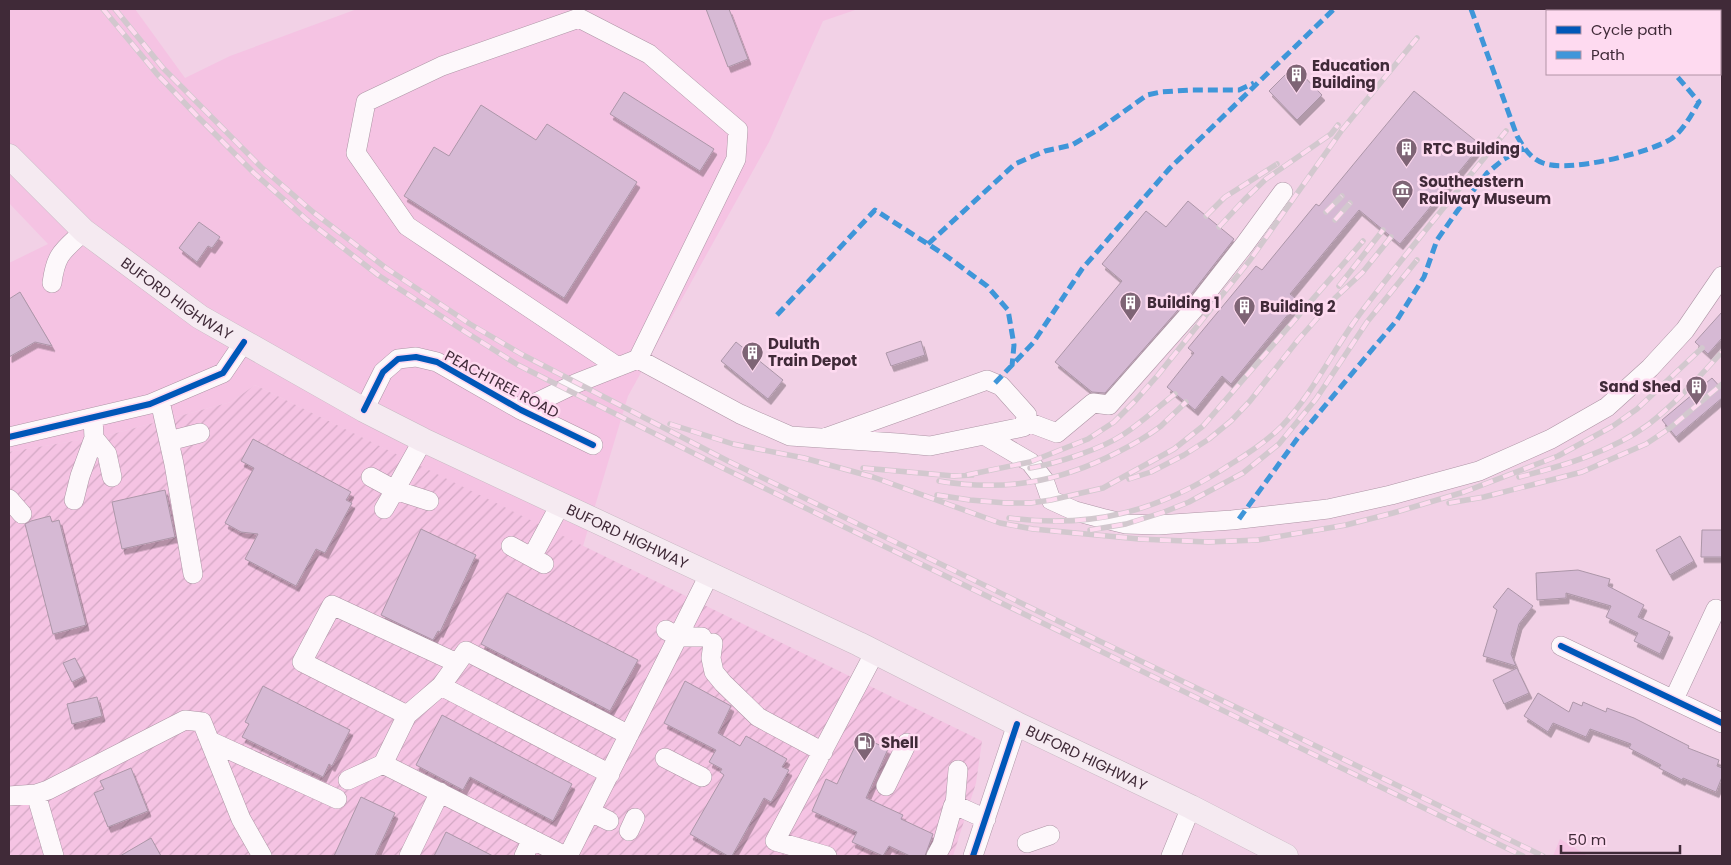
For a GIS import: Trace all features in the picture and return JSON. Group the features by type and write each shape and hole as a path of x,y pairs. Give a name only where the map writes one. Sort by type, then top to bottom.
{"main road":[{"name":"BUFORD HIGHWAY","path":"9,156 84,231 200,317 364,410 560,505 710,573 875,652 1017,724 1191,807 1286,856"}],"street":[{"path":"521,410 577,383 618,367 638,359 736,160 738,130 649,54 579,18 442,66 366,102 356,152 407,226 618,367"},
{"path":"1025,421 1057,433 1093,404 1108,406 1194,309 1283,192"},
{"path":"52,283 54,265 59,255 84,231"},
{"path":"984,435 1030,462 1044,480 1051,500 1076,511 1126,524 1158,525 1232,520 1337,507 1391,495 1479,471 1551,439 1607,407 1650,368 1685,330 1722,276"},
{"path":"9,437 160,401 223,373 244,342"},
{"name":"PEACHTREE ROAD","path":"364,410 384,372 398,359 416,357 437,362 521,410 593,445"},
{"path":"638,359 740,414 790,436 930,446 1023,428 1027,415 1001,386 987,380 824,438"},
{"path":"160,401 193,574"},
{"path":"74,500 80,476 94,438 92,418"},
{"path":"169,441 200,433"},
{"path":"94,438 107,454 112,477"},
{"path":"384,509 423,440"},
{"path":"371,476 395,490 429,501"},
{"path":"9,499 22,514"},
{"path":"511,546 538,561 560,505"},
{"path":"383,764 440,792 528,848 567,856 629,735 672,633 710,573"},
{"path":"407,715 302,662 332,605 457,664"},
{"path":"1674,699 1716,609"},
{"path":"672,633 708,640 714,672 758,717 823,752"},
{"path":"1561,646 1722,723"},
{"path":"348,780 383,764 407,715 441,686 466,651 629,735"},
{"path":"828,856 776,841 875,652"},
{"path":"441,686 610,774"},
{"path":"9,796 36,794 48,790 185,720 202,722 241,819 262,856"},
{"path":"973,856 1017,724"},
{"path":"210,741 337,799"},
{"path":"886,786 907,743"},
{"path":"665,758 702,777"},
{"path":"936,856 942,845 958,770"},
{"path":"409,856 440,792"},
{"path":"36,794 54,856"},
{"path":"1171,856 1191,807"},
{"path":"949,808 986,819"},
{"path":"591,812 609,821"},
{"path":"1028,844 1050,835"}],"shaded area":[{"path":"9,9 135,9 185,78 230,56 357,9 858,9 823,21 769,142 628,396 583,546 255,385 231,402 109,435 9,452 9,263 48,244 9,203"},
{"path":"255,385 982,741 976,783 953,856 9,856 9,452 109,435 231,402"},
{"path":"1560,839 1588,856 1553,856"}],"building":[{"path":"706,9 729,9 748,59 728,67"},
{"name":"Education Building","path":"1294,66 1322,95 1297,120 1269,91"},
{"path":"1414,91 1481,145 1400,244 1359,210 1290,294 1299,301 1231,384 1222,376 1195,410 1167,387 1194,353 1188,348 1256,266 1262,270 1316,204 1319,206"},
{"path":"624,92 714,149 700,171 610,114"},
{"path":"481,105 536,140 547,124 637,182 564,298 404,196 434,147 449,156"},
{"name":"Building 1","path":"1188,201 1234,239 1185,302 1105,393 1092,392 1055,362 1122,281 1102,264 1146,211 1166,227"},
{"path":"199,222 220,237 212,248 208,246 197,262 179,248"},
{"path":"20,292 52,346 35,342 9,357 9,299"},
{"path":"1722,312 1722,338 1708,354 1695,342"},
{"path":"921,341 925,355 891,366 886,353"},
{"name":"Duluth Train Depot","path":"736,342 783,380 768,399 721,361"},
{"name":"Sand Shed","path":"1712,378 1722,389 1722,398 1676,437 1662,420"},
{"path":"253,439 351,492 346,500 352,503 325,553 316,549 296,586 245,559 258,534 241,532 225,523 254,468 241,461"},
{"path":"165,490 175,537 122,549 112,502"},
{"path":"50,516 52,522 59,520 86,625 53,634 25,524"},
{"path":"421,529 476,555 440,632 438,631 433,640 381,615"},
{"path":"1702,530 1722,530 1722,557 1701,557"},
{"path":"1680,536 1694,561 1670,575 1656,550"},
{"path":"1578,570 1610,579 1608,586 1644,605 1638,617 1670,632 1660,654 1634,641 1638,633 1606,617 1611,606 1566,593 1566,598 1537,600 1536,573"},
{"path":"1508,588 1533,606 1519,624 1511,654 1516,666 1483,656 1497,610 1493,607"},
{"path":"507,593 638,660 610,711 481,644"},
{"path":"75,658 84,676 72,682 63,663"},
{"path":"1517,668 1529,693 1504,704 1493,680"},
{"path":"685,681 731,706 718,733 740,746 746,736 787,759 782,767 789,770 771,802 764,798 732,856 728,856 690,834 724,775 720,772 722,769 709,762 716,750 664,723"},
{"path":"263,686 350,730 332,766 329,764 323,777 242,737 249,724 245,722"},
{"path":"1538,693 1569,712 1573,702 1582,706 1583,702 1606,712 1607,708 1634,718 1689,746 1688,748 1719,760 1717,766 1722,768 1722,777 1716,792 1683,778 1682,780 1659,768 1661,765 1629,748 1631,744 1590,729 1586,737 1553,723 1548,732 1524,716"},
{"path":"97,697 102,716 72,724 67,704"},
{"path":"442,715 572,784 553,821 470,777 463,790 416,765"},
{"path":"860,736 888,749 866,798 903,815 901,819 933,834 925,856 910,856 889,846 883,856 852,842 857,832 812,811 826,779 837,784"},
{"path":"131,768 148,811 108,827 94,793 104,789 100,781"},
{"path":"361,797 395,813 375,856 334,856"},
{"path":"446,832 493,856 434,856"},
{"path":"151,838 161,856 120,856"}],"railway":[{"path":"103,9 157,74 198,117 254,173 307,220 378,275 518,365 725,469 1523,856"},
{"path":"115,9 163,68 261,167 313,212 386,268 470,324 523,355 728,461 1543,856"},
{"path":"967,475 1030,462 1088,439 1114,422 1158,375 1250,260 1342,130 1417,38"},
{"path":"1219,227 1266,179 1331,134 1338,125"},
{"path":"1009,518 1069,521 1125,513 1152,505 1205,480 1264,442 1282,426 1304,399 1362,311 1506,131"},
{"path":"1206,216 1225,197 1277,164"},
{"path":"1326,212 1342,196"},
{"path":"1335,220 1350,203"},
{"path":"1339,286 1383,230"},
{"path":"1129,479 1151,472 1184,455 1209,439 1231,421 1250,401 1298,340 1335,298 1362,273 1391,237"},
{"path":"937,495 1006,503 1031,503 1051,500 1103,488 1174,449 1203,426 1363,241"},
{"path":"1090,530 1126,524 1189,502 1243,473 1279,444 1316,399 1367,322 1417,260"},
{"path":"670,424 733,444 804,458 873,477 1000,523 1033,529 1139,539 1208,542 1258,540 1346,525 1393,513 1464,492 1558,456 1613,426 1637,409 1702,348"},
{"path":"1519,477 1586,457 1619,443 1634,434 1669,407 1722,352"},
{"path":"1449,503 1484,497 1582,472 1646,444 1670,428 1722,384"},
{"path":"1030,468 1078,455 1115,440 1175,394"},
{"path":"939,481 963,484 1009,485 1031,482 1075,471 1118,452 1145,437 1161,426 1186,402"},
{"path":"863,468 954,476 972,475"}],"marked path":[{"path":"995,383 1033,343 1082,269 1170,168 1334,9"},
{"path":"1471,9 1517,136 1531,155 1543,163 1570,165 1608,160 1645,150 1671,139 1683,127 1699,102 1676,75"},
{"path":"928,244 1015,164 1045,151 1072,145 1101,128 1147,95 1190,90 1239,90 1254,83"},
{"path":"1239,519 1297,439 1397,320 1424,277 1437,240 1458,210 1487,173 1504,159 1524,148"},
{"path":"777,315 875,210 945,255 987,286 1008,310 1014,345 1012,366"}],"cycle path":[{"path":"9,437 150,404 223,373 244,342"},
{"path":"364,410 383,372 398,359 416,357 437,362 521,410 593,445"},
{"path":"1561,646 1722,723"},
{"path":"973,856 1017,724"}],"place":[{"name":"Education Building","path":"1296,93"},
{"name":"RTC Building","path":"1407,167"},
{"name":"Southeastern Railway Museum","path":"1403,209"},
{"name":"Building 1","path":"1131,321"},
{"name":"Building 2","path":"1244,325"},
{"name":"Duluth Train Depot","path":"752,371"},
{"name":"Sand Shed","path":"1697,405"},
{"name":"Shell","path":"865,761"}]}
